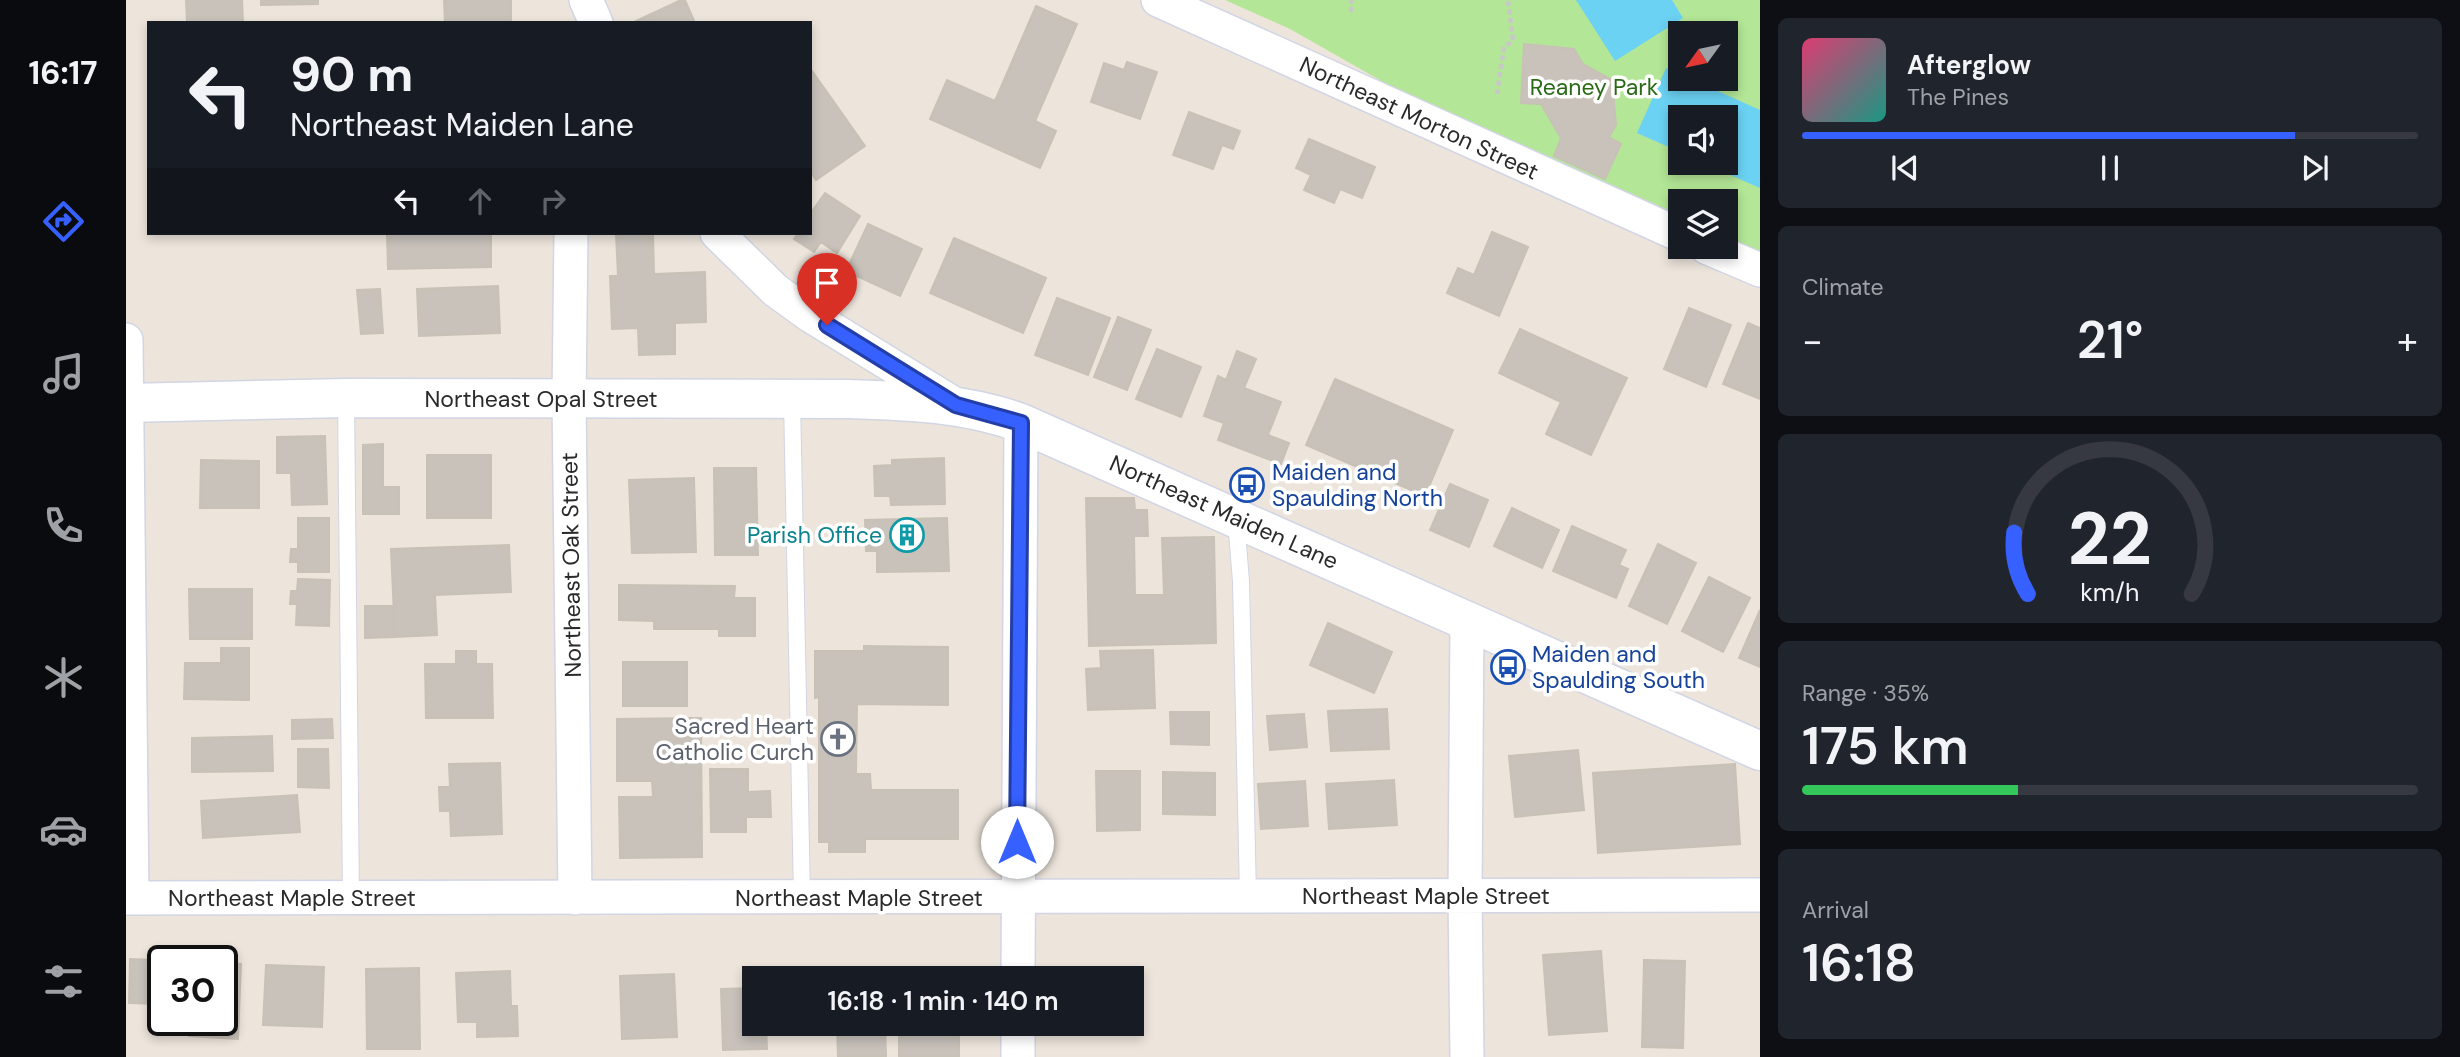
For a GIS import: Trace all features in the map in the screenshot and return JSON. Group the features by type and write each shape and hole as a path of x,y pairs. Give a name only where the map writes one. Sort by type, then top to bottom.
{"street":[{"path":"572,0 572,21"},
{"path":"586,0 595,21"},
{"name":"Northeast Morton Street","path":"1158,0 1668,230"},
{"name":"Northeast Oak Street","path":"571,235 569,399 575,898"},
{"name":"Northeast Maiden Lane","path":"719,235 775,290 811,316 956,405 1021,423 1760,751"},
{"path":"1733,259 1760,271"},
{"path":"126,340 129,898"},
{"name":"Northeast Opal Street","path":"127,403 346,398 904,400 956,405"},
{"path":"1018,966 1021,423"},
{"path":"1467,621 1467,1057"},
{"name":"Northeast Maple Street","path":"129,898 1760,895"},
{"path":"1018,1036 1018,1057"}],"lane":[{"path":"346,398 351,899"},
{"path":"792,400 802,897"},
{"path":"1236,517 1241,581 1248,896"}],"path":[{"path":"1351,0 1351,12"},
{"path":"1497,93 1504,47 1513,41 1506,1"}],"green space":[{"name":"Reaney Park","path":"1225,0 1760,0 1760,255 1738,245 1738,189 1668,189 1668,214 1415,100 1290,29"}],"water":[{"path":"1576,0 1672,0 1683,18 1668,21 1668,27 1615,61"},
{"path":"1666,68 1668,91 1718,91 1760,110 1760,188 1730,175 1738,175 1738,105 1668,105 1668,147 1637,133"}],"building":[{"path":"186,0 242,0 243,21 187,21"},
{"path":"261,0 318,0 318,4 261,5"},
{"path":"444,0 511,0 511,21 445,21"},
{"path":"685,0 694,21 636,21"},
{"path":"1036,6 1077,24 1035,121 1056,131 1040,168 930,119 947,80 995,101"},
{"path":"1524,44 1574,49 1583,64 1612,80 1616,125 1609,137 1621,144 1605,179 1554,156 1561,138 1541,104 1521,103"},
{"path":"1127,62 1157,72 1140,119 1091,102 1104,63 1124,70"},
{"path":"812,71 865,146 816,180 812,174"},
{"path":"1189,112 1240,131 1233,149 1222,145 1213,169 1173,155"},
{"path":"1309,139 1375,167 1362,198 1340,189 1334,203 1304,190 1311,175 1296,168"},
{"path":"825,193 860,216 837,253 821,242 814,252 794,239 797,235 812,235 812,211"},
{"path":"868,224 922,249 900,296 846,271"},
{"path":"1492,232 1528,247 1499,316 1447,293 1458,268 1474,275"},
{"path":"387,235 491,235 491,267 388,269"},
{"path":"616,235 653,235 654,274 705,272 706,322 675,323 675,354 639,355 638,328 612,329 610,276 618,276"},
{"path":"954,238 1046,278 1023,333 930,293"},
{"path":"498,286 500,333 419,336 417,289"},
{"path":"380,289 383,333 361,334 357,290"},
{"path":"1057,298 1110,318 1088,375 1035,355"},
{"path":"1689,308 1731,325 1706,387 1664,369"},
{"path":"1118,317 1151,330 1127,390 1094,377"},
{"path":"1748,323 1760,328 1760,399 1723,384"},
{"path":"1520,329 1627,378 1591,455 1546,434 1561,402 1499,373"},
{"path":"1157,349 1201,367 1181,417 1136,399"},
{"path":"1237,351 1256,359 1244,388 1281,402 1268,435 1289,443 1281,464 1218,440 1224,423 1204,416 1218,376 1226,380"},
{"path":"1335,379 1453,430 1425,496 1306,445"},
{"path":"325,436 327,504 292,505 291,473 277,473 277,437"},
{"path":"383,444 383,487 399,487 399,514 363,514 363,445"},
{"path":"427,455 491,455 491,518 427,518"},
{"path":"944,458 945,504 891,505 890,496 875,496 874,466 892,465 892,460"},
{"path":"201,460 259,461 259,508 200,508"},
{"path":"714,468 756,468 758,555 715,555"},
{"path":"694,478 696,552 632,553 629,480"},
{"path":"1450,484 1488,500 1469,547 1430,530"},
{"path":"1086,498 1134,498 1135,510 1147,510 1148,536 1134,536 1135,595 1164,595 1162,538 1214,537 1216,643 1089,646"},
{"path":"1512,508 1559,530 1542,568 1494,546"},
{"path":"298,518 329,518 329,572 298,572 298,562 290,562 291,549 298,549"},
{"name":"Parish Office","path":"947,518 949,571 877,572 877,551 866,551 865,520"},
{"path":"1572,526 1626,550 1619,565 1628,569 1616,598 1553,571"},
{"path":"1658,544 1696,563 1667,624 1629,606"},
{"path":"509,545 511,592 435,595 437,635 395,637 391,549"},
{"path":"1709,577 1750,598 1723,652 1682,631"},
{"path":"298,579 330,580 329,626 296,625 297,604 290,604 291,591 297,591"},
{"path":"619,585 735,586 734,598 755,598 755,636 719,636 719,629 654,629 654,621 619,620"},
{"path":"189,589 252,589 252,639 190,639"},
{"path":"365,606 393,606 395,637 365,638"},
{"path":"1760,610 1760,667 1739,658"},
{"path":"1328,623 1392,652 1374,693 1310,665"},
{"name":"Sacred Heart Catholic Curch","path":"864,646 948,647 948,705 857,704 856,774 870,774 871,790 958,790 958,839 865,839 865,852 829,852 829,842 819,842 819,697 815,698 815,651 864,651"},
{"path":"221,648 249,648 249,700 184,699 185,663 221,663"},
{"path":"1153,650 1155,708 1088,710 1086,669 1101,668 1100,651"},
{"path":"456,651 476,651 476,664 492,664 493,718 426,718 425,664 456,664"},
{"path":"623,662 687,662 687,706 623,706"},
{"path":"1387,709 1389,749 1331,751 1328,711"},
{"path":"1170,712 1209,712 1209,745 1171,744"},
{"path":"1304,714 1307,747 1270,750 1267,716"},
{"path":"701,718 702,857 620,858 619,797 653,797 652,781 617,781 617,719"},
{"path":"332,719 333,738 292,739 292,720"},
{"path":"272,736 273,771 192,772 192,738"},
{"path":"298,749 328,749 329,788 298,787"},
{"path":"1578,750 1584,810 1515,817 1509,756"},
{"path":"500,763 502,834 451,836 450,811 440,811 439,787 450,787 449,764"},
{"path":"1735,764 1740,844 1598,853 1593,773"},
{"path":"710,769 748,769 748,792 770,791 771,817 746,817 746,832 711,832"},
{"path":"1096,771 1140,771 1140,830 1097,831"},
{"path":"1163,772 1215,773 1215,815 1163,814"},
{"path":"1394,780 1397,825 1329,829 1326,784"},
{"path":"1305,781 1308,826 1261,829 1258,784"},
{"path":"297,795 300,832 203,838 201,801"},
{"path":"1601,951 1607,1031 1549,1035 1543,955"},
{"path":"130,959 147,960 147,1004 129,1003"},
{"path":"1644,960 1685,961 1683,1048 1642,1047"},
{"path":"238,964 241,964 238,1039 189,1036 238,1036"},
{"path":"266,965 324,967 322,1027 263,1025"},
{"path":"419,968 420,1049 367,1049 366,969"},
{"path":"510,971 511,1006 517,1006 518,1036 477,1037 477,1022 458,1022 456,973"},
{"path":"674,974 677,1037 622,1039 620,976"},
{"path":"742,988 742,1036 766,1036 767,1049 723,1050 721,989"},
{"path":"837,1036 885,1036 886,1057 838,1057"},
{"path":"899,1036 959,1036 959,1057 899,1057"}],"place":[{"name":"Maiden and Spaulding North","path":"1247,485"},
{"name":"Parish Office","path":"907,535"},
{"name":"Maiden and Spaulding South","path":"1508,667"},
{"name":"Sacred Heart Catholic Curch","path":"838,739"}],"route":[{"path":"827,325 956,405 1021,423 1017,842"}]}
